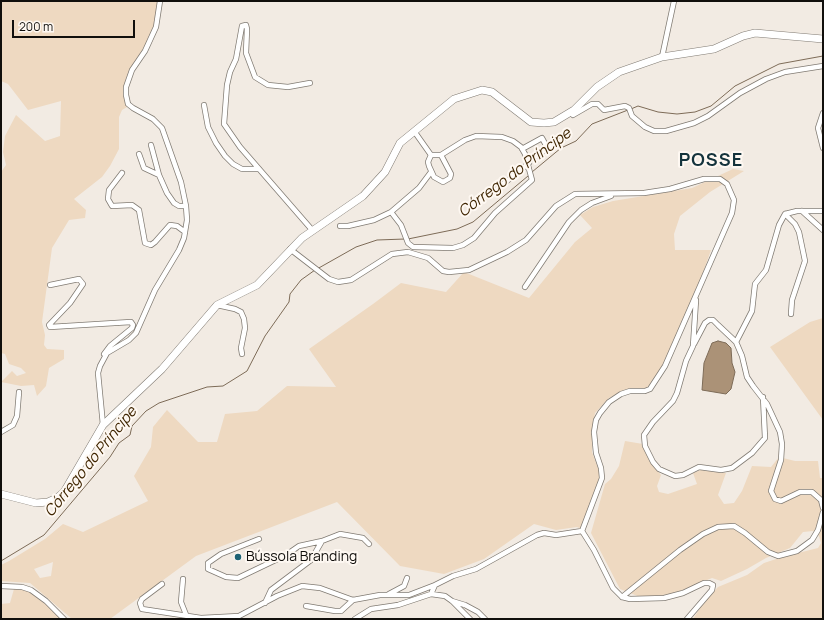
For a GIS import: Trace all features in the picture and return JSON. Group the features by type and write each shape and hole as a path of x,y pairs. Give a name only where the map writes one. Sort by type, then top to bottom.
{"street":[{"path":"102,360 107,354 129,340 136,333 155,290 179,250 185,232 186,206 180,182 162,128 153,119 128,104 126,95 126,87 132,70 145,51 156,27 160,1"},
{"path":"662,57 674,1"},
{"path":"310,83 288,86 268,85 255,77 246,53 247,29 244,24 242,26 236,59 230,72 227,85 224,124 240,147 313,231"},
{"path":"561,119 574,110 597,87 619,72 662,57 714,49 743,36 755,33 823,39"},
{"path":"1,494 36,503 57,498 64,492 103,425 159,373 217,305 263,280 290,249 367,192 385,172 400,143 454,99 482,90 492,92 531,122 544,123 568,117 592,104 598,104 604,110 625,106 645,127 654,131 666,131 690,124 708,116 740,93 766,79 785,72 823,66"},
{"path":"204,105 208,127 225,156 233,164 242,169 259,169"},
{"path":"823,113 818,128 823,148"},
{"path":"414,131 430,155 428,162 431,172 434,177 443,182 450,178 451,174 449,167 441,155"},
{"path":"391,212 401,225 407,241 413,247 452,248 463,245 474,238 502,205 530,184 532,180 528,162 522,149 513,141 502,137 476,136 464,140 441,155 430,155"},
{"path":"522,149 542,138 548,149"},
{"path":"491,194 528,162 563,140"},
{"path":"152,145 159,174 174,203 179,206 186,206"},
{"path":"138,154 144,168 159,174"},
{"path":"340,226 348,226 374,220 391,212 419,188 431,172"},
{"path":"122,173 109,190 108,200 112,206 132,205 139,210 145,243 151,245 170,225 177,226 185,232"},
{"path":"290,249 332,282 344,282 351,280 392,254 408,252 428,258 443,271 449,272 469,270 507,252 526,240 556,206 580,192 614,195 644,193 670,189 704,179 720,180 727,184 734,200 732,213 676,344 655,384 645,391 630,391 621,394 609,402 598,416 594,432 596,453 601,468 602,478 582,531"},
{"path":"525,287 552,247 577,214 592,203 614,195"},
{"path":"802,211 823,230"},
{"path":"785,214 802,211 823,211"},
{"path":"785,214 795,224 799,232 805,262 792,300 791,314"},
{"path":"736,342 752,311 755,284 766,270 779,225 785,214"},
{"path":"50,285 79,279 83,284 70,303 49,325 50,327 122,322 131,322 133,325 122,337 104,352 98,373 103,425"},
{"path":"693,346 697,293"},
{"path":"217,305 241,312 244,319 245,328 241,348 242,354"},
{"path":"762,398 766,438 752,453 732,468 721,470 699,467 683,475 675,476 659,469 645,446 643,439 645,432 673,401 677,393 686,361 693,346 706,323 709,320 713,320 736,342 742,356 747,377 762,398 774,415 780,432 782,444 781,460 771,491 775,499 782,501 800,492 812,492 821,500 823,508"},
{"path":"1,432 13,425 17,416 19,392"},
{"path":"622,597 680,550 703,534 718,526 734,526 745,532 768,552 778,556 797,551 812,540 818,530 823,512"},
{"path":"162,584 142,599 140,606 146,610 201,618 239,616 302,586 320,588 353,600 388,595 409,595 453,576 476,569 537,535 582,531"},
{"path":"582,531 594,550 613,588 622,597 630,599 664,598 684,593 704,584 709,583 713,585 712,590 687,619"},
{"path":"259,539 221,554 208,563 208,569 226,577 238,578 286,555 299,546 322,541 340,534 363,538 369,544"},
{"path":"265,603 271,590 311,560 322,541"},
{"path":"388,595 404,586 407,578"},
{"path":"183,579 181,602 187,616"},
{"path":"431,594 435,585"},
{"path":"1,586 22,587 30,590 46,601 64,619"},
{"path":"356,619 371,609 398,605 431,594 445,596 470,619"},
{"path":"306,606 341,611 353,600"},
{"path":"452,601 466,605 478,612 485,619"}],"shaded area":[{"path":"1,1 158,1 155,29 141,56 129,70 125,82 123,95 127,107 122,110 119,117 119,149 102,177 74,199 86,210 85,218 69,220 52,248 42,322 45,335 44,345 47,349 64,350 64,359 49,368 46,386 37,396 34,385 21,386 1,382 12,371 17,376 26,373 21,368 9,364 5,354 1,353 1,172 6,165 3,152 5,136 16,115 45,141 60,136 61,101 28,110 8,84 1,81"},
{"path":"733,169 744,171 710,192 680,216 674,234 675,250 711,250 697,290 655,383 647,389 626,389 609,398 595,413 592,432 592,452 599,471 600,484 582,529 577,527 556,530 534,524 484,559 444,574 400,566 337,502 196,556 110,619 72,619 30,583 1,581 1,565 45,539 63,524 83,532 148,501 134,476 151,447 153,427 167,410 198,442 217,442 225,414 257,411 287,386 336,387 309,349 401,283 446,292 464,272 529,298 575,242 592,228 580,215 593,207 613,201 692,188","holes":["53,562 51,576 40,578 34,569"]},
{"path":"823,318 823,420 770,347 810,322"},
{"path":"718,341 726,343 731,348 732,363 735,372 731,389 726,394 702,390 704,363 712,343"},
{"path":"625,441 643,444 649,460 661,475 657,486 659,492 668,494 697,484 693,473 701,470 726,473 718,495 724,504 734,503 742,491 752,466 771,467 779,457 795,461 818,461 820,478 823,478 823,619 693,619 706,599 718,587 747,575 764,563 818,548 821,543 819,536 813,531 803,532 790,548 766,558 721,581 712,578 673,594 640,597 620,589 591,533 605,484 611,479 619,466"},
{"path":"14,589 27,590 48,606 61,619 1,619 1,604 10,603"}],"waterway":[{"name":"Córrego do Príncipe","path":"631,109 638,106 658,112 677,114 695,112 711,106 735,86 779,64 823,56"},
{"name":"Córrego do Príncipe","path":"532,172 561,148 576,141 592,124 628,110"},
{"name":"Córrego do Príncipe","path":"408,239 457,229 473,222 528,176"},
{"name":"Córrego do Príncipe","path":"317,269 356,247 377,240 405,239"},
{"name":"Córrego do Príncipe","path":"1,561 44,535 110,457 119,443 130,435 132,426 146,411 159,403 207,387 223,386 247,371 265,336 289,302 290,294 301,280 315,270"}],"place":[{"name":"Bússola Branding","path":"238,557"}],"district":[{"name":"POSSE","path":"711,161"}]}
